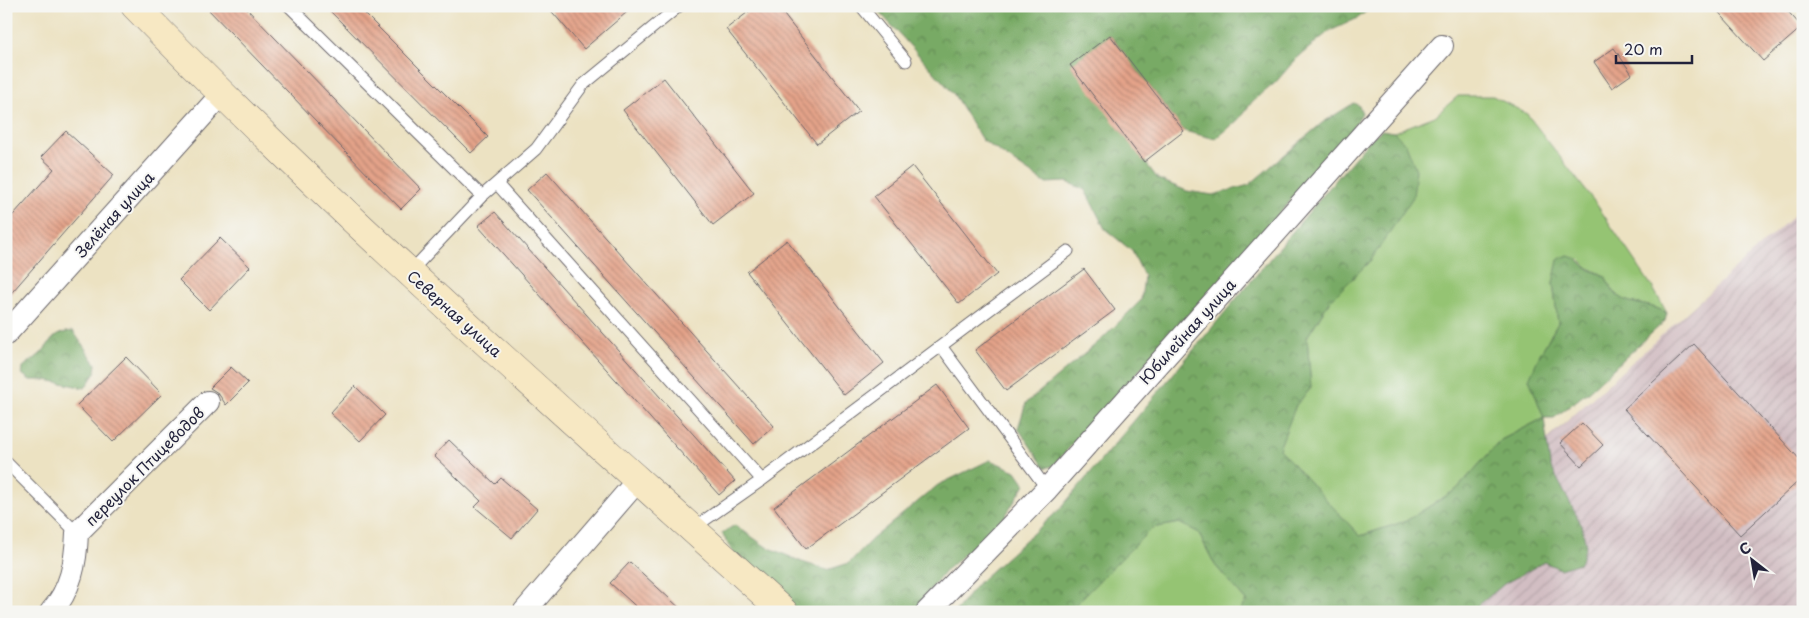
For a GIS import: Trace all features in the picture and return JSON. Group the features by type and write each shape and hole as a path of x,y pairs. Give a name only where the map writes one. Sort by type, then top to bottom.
{"street":[{"name":"Северная улица","path":"135,6 222,95 410,272 784,612"},
{"name":"Юбилейная улица","path":"927,612 1047,488 1442,46"},
{"name":"Зелёная улица","path":"6,334 222,95"},
{"name":"переулок Птицеводов","path":"51,612 70,582 76,553 77,533 208,402"},
{"path":"524,612 638,480"}],"lane":[{"path":"289,6 482,196"},
{"path":"410,272 482,196 536,149 583,85 679,6"},
{"path":"861,6 906,61"},
{"path":"497,184 762,480"},
{"path":"692,529 762,480 1068,251"},
{"path":"941,346 1047,488"},
{"path":"6,462 77,533"}],"shaded area":[{"path":"1803,207 1803,612 1455,612 1415,559"}],"green space":[{"path":"874,6 1373,6 1358,18 1328,32 1295,60 1275,83 1252,102 1238,120 1216,139 1184,131 1110,35 1071,65 1158,179 1187,191 1213,195 1249,185 1322,123 1354,103 1359,106 1362,113 1351,131 1252,245 1053,466 1045,468 1018,428 1026,403 1102,339 1141,300 1144,276 1132,251 1105,229 1085,190 1067,182 1045,183 982,140 953,93"},
{"path":"1458,96 1493,96 1527,114 1597,205 1653,288 1667,313 1657,308 1624,300 1611,288 1605,276 1587,267 1579,259 1553,283 1558,323 1540,354 1538,402 1544,418 1501,440 1457,489 1406,521 1360,536 1278,449 1296,405 1311,388 1307,337 1329,302 1371,260 1406,144 1394,132 1435,116"},
{"path":"1382,130 1394,132 1406,144 1416,170 1413,197 1371,260 1329,302 1307,337 1311,388 1296,405 1279,449 1360,536 1406,521 1457,489 1501,440 1544,418 1550,465 1582,526 1586,546 1580,563 1560,569 1544,562 1504,584 1474,609 1474,612 1239,612 1246,601 1215,565 1198,532 1179,523 1152,528 1068,612 955,612 980,581 1060,509 1371,138"},
{"path":"1569,256 1590,270 1605,276 1611,288 1624,300 1657,308 1667,313 1665,321 1589,391 1554,418 1544,418 1529,379 1540,354 1558,323 1553,283 1558,260"},
{"path":"73,331 96,364 95,373 85,388 46,380 30,380 22,374 23,367 39,355 56,336"},
{"path":"990,460 1016,471 1025,484 1003,520 946,570 913,612 801,612 783,599 734,555 722,533 735,525 765,546 802,562 827,570 849,563 871,540 938,485"},
{"path":"1179,523 1198,532 1215,565 1246,601 1239,612 1068,612 1152,528"}],"building":[{"path":"205,6 244,6 421,189 401,209"},
{"path":"325,6 357,6 488,137 471,153"},
{"path":"547,6 634,6 584,49"},
{"path":"756,6 777,6 859,111 817,144 726,29"},
{"path":"1713,6 1783,6 1802,27 1763,61"},
{"path":"1110,35 1184,131 1144,162 1070,65"},
{"path":"1614,48 1632,74 1612,88 1594,62"},
{"path":"664,78 754,193 713,225 623,110"},
{"path":"66,131 114,175 6,299 6,223 54,169 41,157"},
{"path":"912,166 997,274 959,304 874,196"},
{"path":"547,172 774,426 754,444 527,190"},
{"path":"495,212 735,481 719,495 478,226"},
{"path":"220,238 250,267 209,310 179,280"},
{"path":"787,240 884,363 844,395 747,272"},
{"path":"1084,269 1115,310 1006,391 975,350"},
{"path":"1694,344 1803,463 1803,477 1740,535 1624,409"},
{"path":"126,357 162,394 113,442 77,405"},
{"path":"231,367 248,383 226,405 218,393 210,388"},
{"path":"937,385 969,428 806,549 774,507"},
{"path":"355,386 385,415 360,441 330,413"},
{"path":"1582,423 1603,445 1581,466 1560,443"},
{"path":"449,440 495,484 501,478 537,509 512,538 475,507 481,501 434,456"},
{"path":"630,562 684,612 642,612 610,583"}]}
